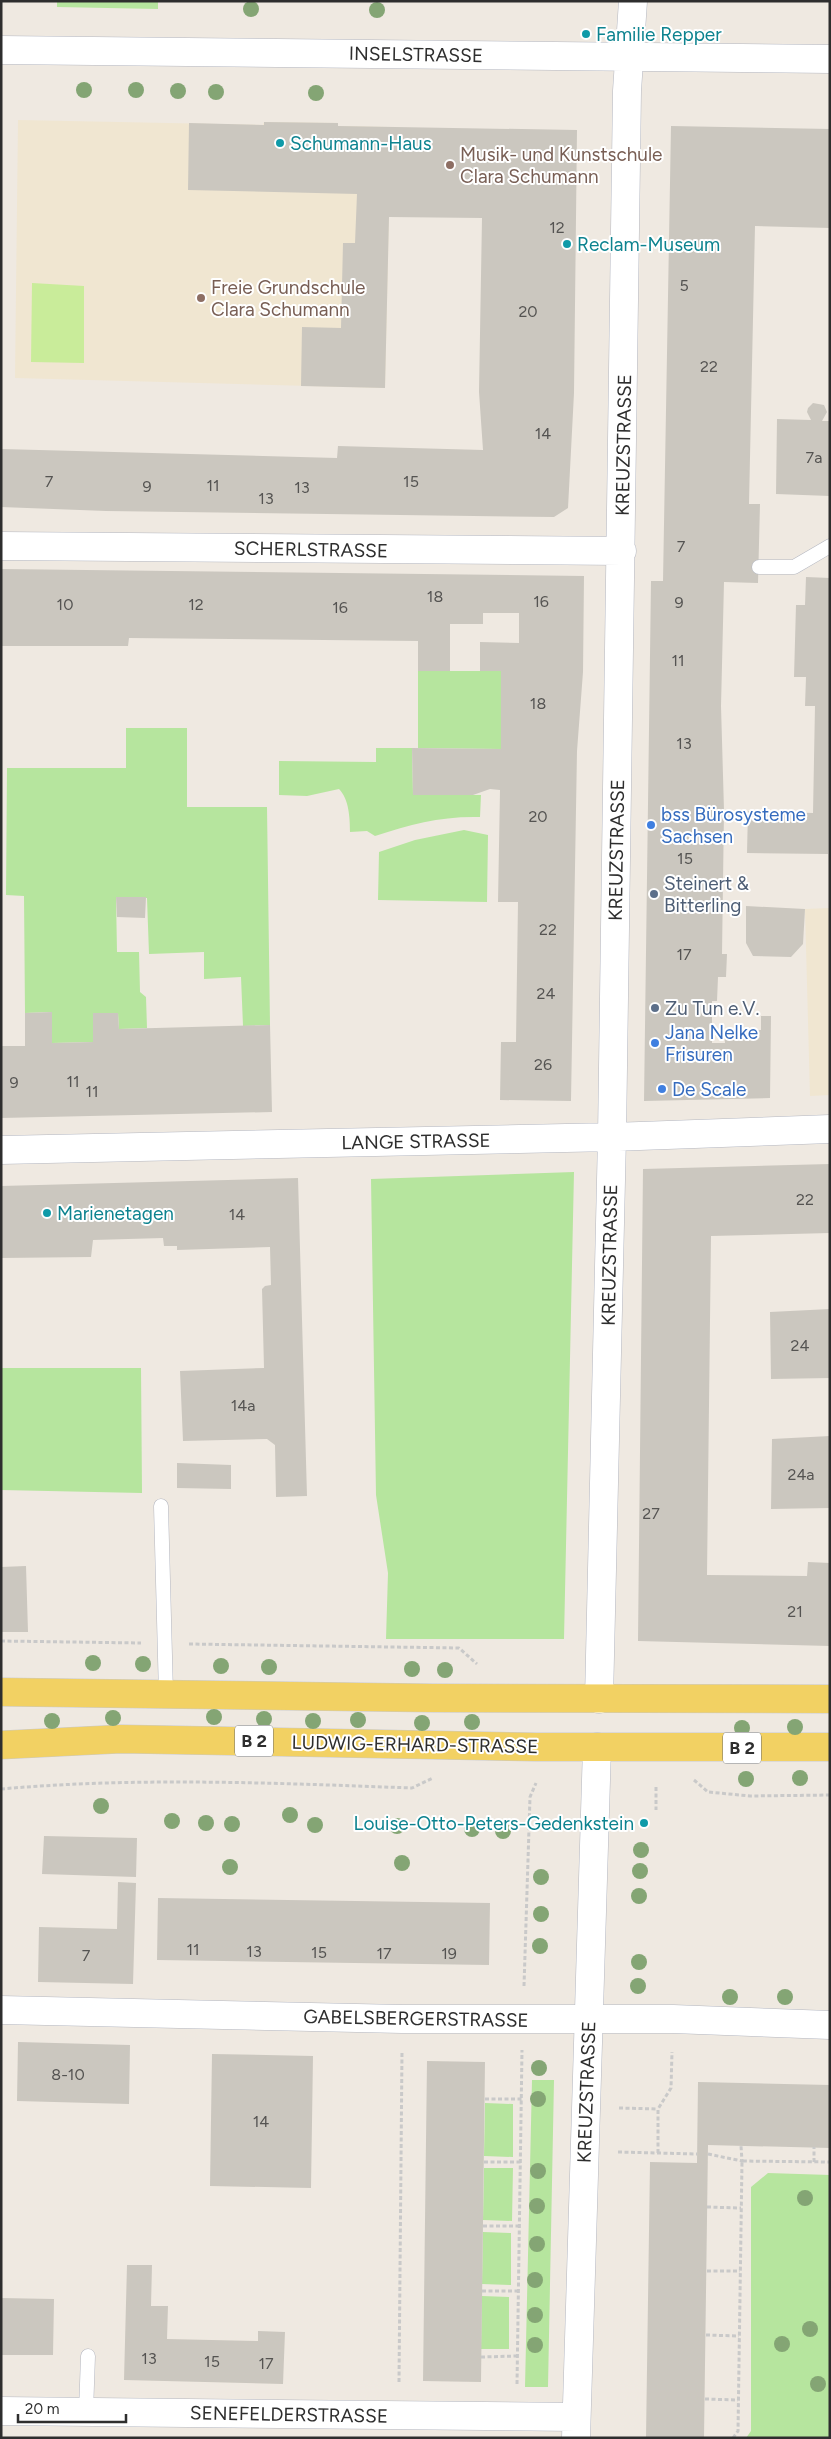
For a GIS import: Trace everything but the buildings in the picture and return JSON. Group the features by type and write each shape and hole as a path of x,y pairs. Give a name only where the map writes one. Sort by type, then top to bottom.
{"main road":[{"path":"1,1692 599,1699 830,1698"},
{"name":"LUDWIG-ERHARD-STRASSE","path":"1,1745 121,1739 597,1747 830,1747"}],"street":[{"name":"KREUZSTRASSE","path":"599,1699 612,1137 628,56 633,1"},
{"name":"INSELSTRASSE","path":"1,50 830,58"},
{"name":"SCHERLSTRASSE","path":"1,546 622,551"},
{"name":"LANGE STRASSE","path":"1,1150 612,1137 830,1129"},
{"name":"KREUZSTRASSE","path":"576,2428 597,1747"},
{"name":"GABELSBERGERSTRASSE","path":"1,2010 402,2019 673,2019 830,2025"},
{"name":"SENEFELDERSTRASSE","path":"1,2411 516,2417 576,2428"}],"lane":[{"path":"759,566 794,567 830,546"},
{"path":"161,1506 166,1694"},
{"path":"86,2412 88,2356"}],"path":[{"path":"1,1641 459,1648"},
{"path":"1,1789 51,1785 165,1782 412,1788"},
{"path":"516,2417 522,2019 530,1797 536,1783"},
{"path":"656,1787 656,1810"},
{"path":"708,1792 750,1796 830,1795"},
{"path":"399,2415 402,2019"},
{"path":"658,2153 658,2109 671,2088 673,2019"},
{"path":"485,2099 522,2099"},
{"path":"586,2107 658,2109"},
{"path":"733,2438 738,2431 742,2208 741,2146"},
{"path":"814,2147 814,2162"},
{"path":"584,2150 697,2154"},
{"path":"708,2154 742,2161 830,2162"},
{"path":"484,2162 521,2162"},
{"path":"707,2207 742,2208"},
{"path":"483,2226 520,2226"},
{"path":"707,2271 740,2271"},
{"path":"482,2291 518,2291"},
{"path":"706,2336 739,2336"},
{"path":"481,2357 517,2356"},
{"path":"705,2399 738,2400"}],"shaded area":[{"name":"Freie Grundschule Clara Schumann","path":"18,120 263,125 264,122 338,123 338,126 391,127 385,388 15,378"},
{"path":"830,908 830,1095 810,1096 805,909"}],"green space":[{"path":"57,1 158,1 158,9 57,7"},
{"path":"32,283 84,286 84,363 31,362"},
{"path":"418,671 501,671 501,749 418,748"},
{"path":"126,728 187,728 187,807 267,807 270,1025 243,1026 241,977 204,979 204,952 149,954 147,898 116,897 117,952 139,952 140,992 146,997 147,1028 119,1029 118,1013 93,1013 93,1042 52,1043 51,1012 25,1013 24,896 6,895 7,768 126,768"},
{"path":"376,748 412,748 413,795 481,795 480,817 452,818 427,822 375,836 367,831 350,832 347,803 339,789 307,796 279,795 279,761 376,762"},
{"path":"464,830 488,835 487,902 378,900 379,852 415,840"},
{"path":"574,1172 564,1639 386,1639 388,1573 376,1495 371,1179"},
{"path":"1,1368 141,1368 142,1493 1,1490"},
{"path":"532,2080 554,2080 548,2387 525,2387"},
{"path":"485,2103 513,2104 513,2157 484,2156"},
{"path":"484,2168 513,2168 512,2221 483,2220"},
{"path":"768,2173 830,2175 830,2438 746,2438 751,2431 751,2187"},
{"path":"483,2232 511,2233 511,2285 482,2284"},
{"path":"482,2296 509,2297 509,2349 481,2349"}],"place":[{"name":"Familie Repper","path":"586,34"},
{"name":"Schumann-Haus","path":"280,143"},
{"name":"Musik- und Kunstschule Clara Schumann","path":"450,165"},
{"name":"Reclam-Museum","path":"567,244"},
{"name":"Freie Grundschule Clara Schumann","path":"201,298"},
{"name":"bss Bürosysteme Sachsen","path":"651,825"},
{"name":"Steinert & Bitterling","path":"654,894"},
{"name":"Zu Tun e.V.","path":"655,1008"},
{"name":"Jana Nelke Frisuren","path":"655,1043"},
{"name":"De Scale","path":"662,1089"},
{"name":"Marienetagen","path":"47,1213"},
{"name":"Louise-Otto-Peters-Gedenkstein","path":"644,1823"}]}
